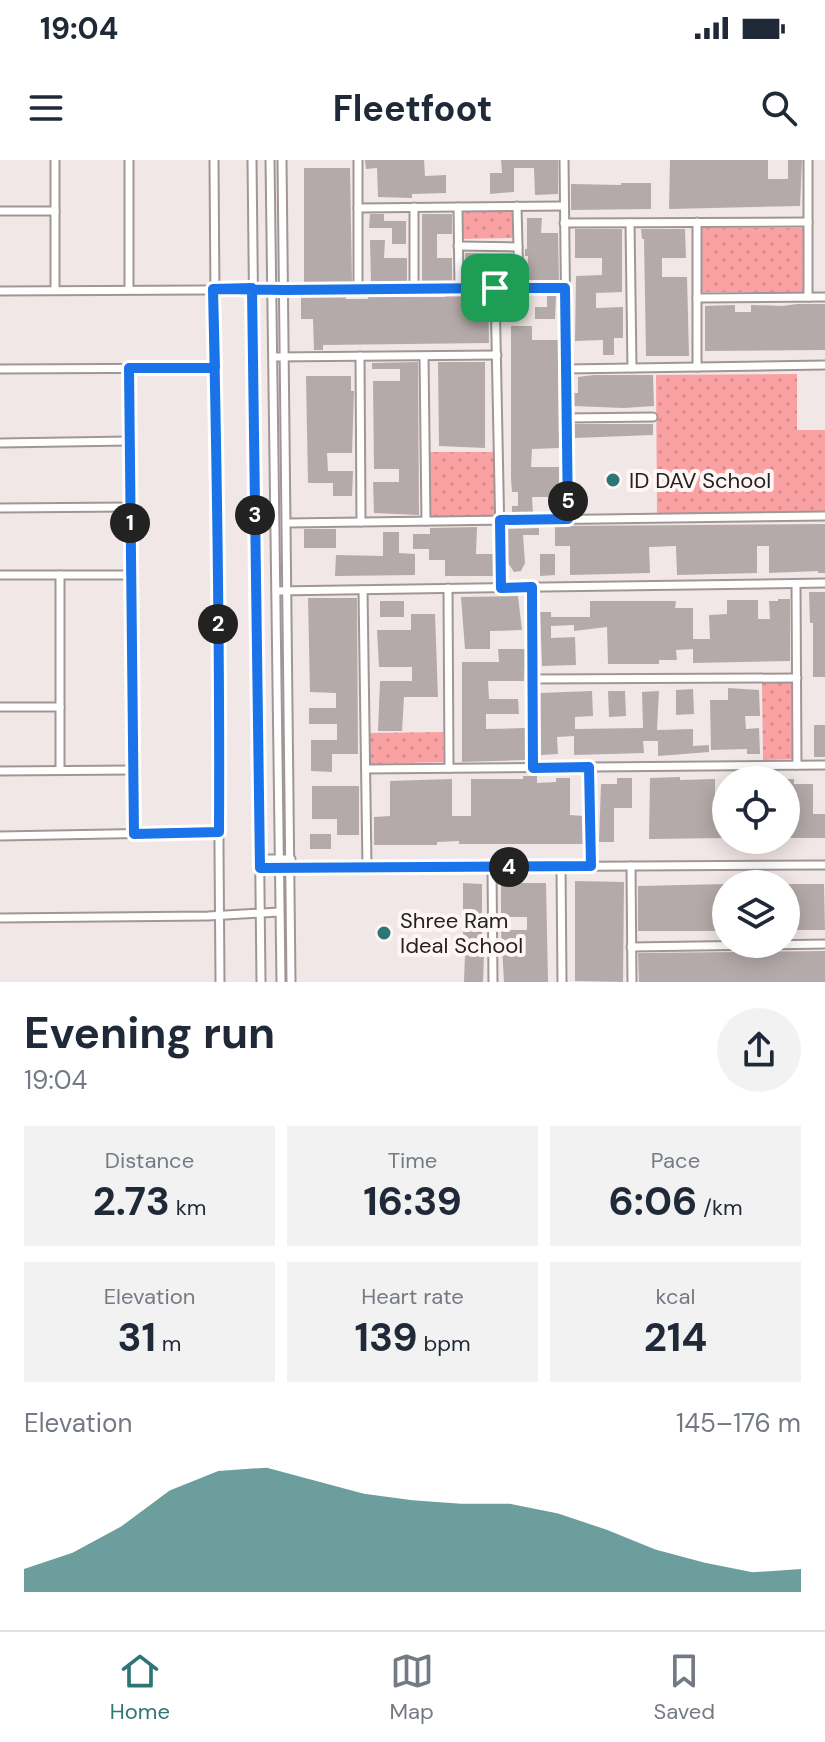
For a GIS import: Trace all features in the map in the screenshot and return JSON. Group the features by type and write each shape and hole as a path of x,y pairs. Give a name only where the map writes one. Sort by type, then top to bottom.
{"street":[{"path":"55,160 55,290"},
{"path":"129,160 129,289"},
{"path":"214,160 220,982"},
{"path":"252,160 261,982"},
{"path":"270,160 281,982"},
{"path":"282,160 291,982"},
{"path":"358,160 358,289"},
{"path":"564,160 568,519"},
{"path":"808,160 808,297"},
{"path":"517,206 519,288"},
{"path":"358,208 564,206"},
{"path":"414,207 414,289"},
{"path":"458,207 459,289"},
{"path":"0,211 55,211"},
{"path":"697,222 697,367"},
{"path":"564,223 808,222"},
{"path":"630,223 632,368"},
{"path":"458,246 518,247"},
{"path":"495,288 501,588"},
{"path":"0,291 565,288"},
{"path":"697,298 825,297"},
{"path":"273,357 497,355"},
{"path":"360,356 361,522"},
{"path":"424,356 426,521"},
{"path":"566,369 825,365"},
{"path":"129,368 134,834"},
{"path":"0,369 215,368"},
{"path":"567,418 653,417"},
{"path":"0,443 129,441"},
{"path":"0,508 130,507"},
{"path":"288,523 825,516"},
{"path":"0,575 131,575"},
{"path":"60,575 60,770"},
{"path":"276,591 825,583"},
{"path":"796,584 797,765"},
{"path":"532,587 533,768"},
{"path":"448,588 449,768"},
{"path":"363,590 367,867"},
{"path":"532,679 797,678"},
{"path":"0,707 60,707"},
{"path":"366,769 825,765"},
{"path":"589,767 591,866"},
{"path":"0,771 134,770"},
{"path":"0,836 219,832"},
{"path":"260,864 367,867 825,865"},
{"path":"561,866 562,982"},
{"path":"631,866 632,982"},
{"path":"492,867 493,982"},
{"path":"0,918 279,912"},
{"path":"631,947 825,944"}],"shaded area":[{"path":"513,210 514,238 463,239 462,211"},
{"path":"700,228 805,228 804,292 700,292"},
{"path":"797,374 797,430 825,430 825,512 657,514 656,375"},
{"path":"430,452 494,452 495,516 431,517"},
{"path":"791,682 792,759 763,760 762,683"},
{"path":"443,732 444,762 370,764 370,733"}],"building":[{"path":"365,160 424,160 425,176 446,175 446,193 412,194 412,198 378,197 377,168 366,169"},
{"path":"501,160 558,160 558,194 535,195 534,168 514,168 514,192 490,194 490,173 502,173"},
{"path":"670,160 768,160 768,179 788,179 788,160 802,160 800,206 669,209"},
{"path":"304,168 350,168 352,283 304,283"},
{"path":"651,183 651,209 571,210 571,184"},
{"path":"370,214 384,214 384,221 406,221 406,244 392,244 392,228 369,228"},
{"path":"422,214 452,214 452,234 437,234 437,258 452,258 452,281 422,281"},
{"path":"527,218 542,218 541,233 558,233 559,281 527,280"},
{"path":"575,229 622,229 622,292 596,293 596,308 623,307 623,338 614,338 614,355 603,355 603,340 575,341 576,276 602,275 602,258 575,258"},
{"path":"641,229 685,229 686,258 662,258 662,277 687,277 689,356 646,356 644,239"},
{"path":"370,240 385,240 384,258 407,258 407,281 371,282"},
{"path":"465,253 512,253 512,279 466,280"},
{"path":"488,295 489,343 323,345 323,350 314,350 313,319 301,319 301,297 368,299"},
{"path":"547,295 556,295 555,319 535,319 535,307 547,307"},
{"path":"825,304 825,350 705,351 705,306 735,305 735,312 751,312 751,305"},
{"path":"511,326 532,326 532,340 558,340 559,448 532,449 531,467 559,467 559,492 552,492 552,497 532,497 533,513 512,513 512,506 518,506 518,492 512,492 511,479"},
{"path":"418,362 419,515 374,513 373,482 399,482 399,469 374,469 373,381 400,381 400,369 372,369 372,363"},
{"path":"438,362 485,362 485,448 439,446"},
{"path":"653,375 654,406 573,406 573,393 578,393 578,377"},
{"path":"306,376 351,376 351,391 354,391 352,453 327,453 328,471 353,471 352,496 333,496 333,483 308,483"},
{"path":"573,424 653,424 653,435 574,438"},
{"path":"825,524 825,573 769,573 769,546 757,546 757,573 677,575 676,546 649,547 650,573 570,575 570,546 555,546 555,526"},
{"path":"477,527 476,554 493,554 493,576 445,576 445,560 429,560 429,549 413,549 413,534 430,534 430,528"},
{"path":"539,528 539,535 523,535 525,563 521,571 514,572 508,563 508,529"},
{"path":"304,529 336,529 336,548 304,548"},
{"path":"383,532 399,532 399,553 415,554 415,575 335,576 336,555 383,556"},
{"path":"540,554 555,554 555,575 540,576"},
{"path":"809,592 825,592 825,677 813,677 813,623 810,623"},
{"path":"518,596 522,630 490,631 490,649 465,649 461,597"},
{"path":"308,598 357,598 358,754 332,754 332,772 311,771 311,740 337,740 337,724 309,724 309,708 336,708 336,693 310,692"},
{"path":"790,599 790,661 693,663 693,649 676,650 677,660 659,660 659,664 608,664 607,627 574,631 574,625 551,626 551,638 575,637 576,665 542,666 540,612 551,612 551,617 590,617 590,601 676,601 675,608 693,608 693,639 710,639 709,615 727,614 727,600 758,600 758,619 770,619 769,601"},
{"path":"380,601 404,601 404,617 380,617"},
{"path":"411,614 435,614 438,697 404,697 402,731 378,731 380,681 412,681 412,667 379,667 377,630 411,630"},
{"path":"498,649 526,649 524,681 488,681 489,699 518,699 519,714 486,714 486,729 525,728 525,760 462,762 462,662 499,662"},
{"path":"728,688 759,690 760,716 745,716 746,729 759,728 760,754 747,754 747,749 711,750 710,700 728,700"},
{"path":"693,689 694,714 676,715 676,690"},
{"path":"592,691 593,716 575,717 575,729 643,728 642,692 659,691 657,730 693,729 693,746 709,745 709,752 658,756 658,741 643,741 644,753 574,755 574,736 557,737 558,754 541,755 539,693"},
{"path":"608,691 625,691 626,716 609,717"},
{"path":"814,725 825,725 825,757 814,757"},
{"path":"523,776 537,776 537,783 570,778 570,815 583,816 584,844 459,844 459,841 437,842 437,845 374,845 374,817 390,816 390,781 452,779 452,816 471,816 471,779 523,779"},
{"path":"617,778 632,778 632,808 614,808 614,842 599,842 601,784 617,784"},
{"path":"650,778 712,779 712,838 649,839"},
{"path":"800,784 813,784 813,814 825,814 825,838 800,838"},
{"path":"312,786 359,786 359,835 337,835 337,819 312,819"},
{"path":"310,834 331,834 331,849 310,849"},
{"path":"575,881 624,882 623,982 575,981"},
{"path":"463,883 482,884 482,941 463,941"},
{"path":"501,883 546,883 548,982 504,982 501,930 527,930 527,917 501,917"},
{"path":"712,884 712,931 638,931 638,886"},
{"path":"800,884 824,884 825,930 800,930"},
{"path":"800,951 825,951 825,982 639,982 638,953 712,952 712,958 800,958"},
{"path":"465,954 484,954 483,982 464,982"}],"place":[{"name":"ID DAV School","path":"613,480"},
{"name":"Shree Ram Ideal School","path":"384,933"}],"route":[{"path":"495,288 285,290 272,288 213,289 215,368 129,368 134,834 219,832 220,710 215,368 213,289 252,288 260,868 591,866 589,767 533,768 532,587 501,588 500,520 568,519 565,288 495,288"}]}
